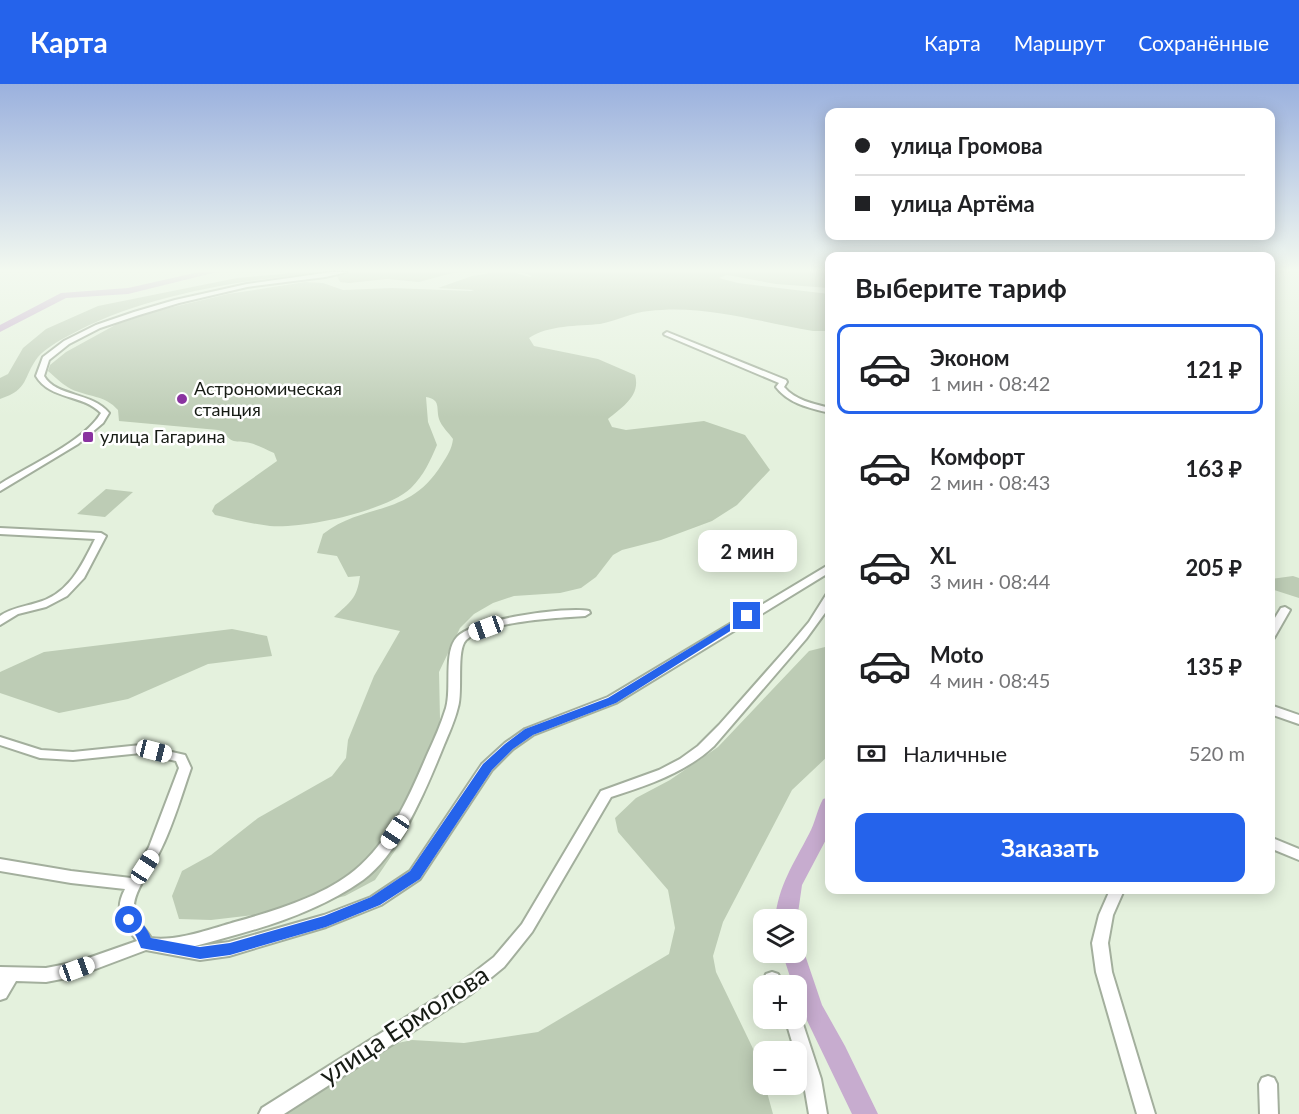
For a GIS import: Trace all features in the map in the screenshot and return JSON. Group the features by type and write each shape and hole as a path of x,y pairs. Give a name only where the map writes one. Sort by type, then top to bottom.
{"street":[{"path":"0,488 83,436 104,418 103,408 46,384 40,375 44,361 66,342 117,320"},
{"path":"667,334 777,379 783,382 780,387 783,392 810,406 825,410"},
{"path":"0,531 101,536 80,578 68,591 46,604 6,610 0,622"},
{"path":"0,741 40,754 73,756 141,749 181,758 185,768 156,849 134,884 126,907 129,920 154,945 200,953 230,949 326,921 376,901 415,875 487,767 509,746 529,732 612,700 825,570"},
{"name":"улица Ермолова","path":"268,1114 465,989 499,962 527,928 606,794 648,780 695,755 723,728 796,644 825,606"},
{"path":"1275,627 1285,610"},
{"path":"0,993 5,974 46,975 77,969 154,945 212,936 307,903 348,882 375,861 395,832 415,793 455,701 456,648 462,638 498,624 533,617 585,612"},
{"path":"1275,712 1299,720"},
{"path":"1275,844 1299,855"},
{"path":"0,865 71,877 134,884"},
{"path":"1115,894 1106,915 1100,943 1104,972 1146,1114"},
{"path":"796,1029 812,1079 818,1114"},
{"path":"1268,1084 1269,1114"}],"green space":[{"path":"66,320 99,320 60,340 44,351 33,364 21,387 0,399 0,378 8,374 23,348 46,329"},
{"path":"129,320 614,320 600,324 554,328 529,338 534,346 598,359 635,375 633,395 608,419 612,427 626,430 704,421 745,435 770,470 737,505 712,521 661,540 622,550 613,555 596,577 581,588 560,593 514,596 493,603 474,614 460,628 439,672 440,719 425,794 405,836 375,880 345,896 281,912 211,920 179,919 172,896 182,871 211,855 258,818 332,776 346,758 348,740 374,676 400,631 334,617 355,595 360,576 348,577 337,556 317,553 323,534 354,517 386,507 415,493 429,481 442,464 453,439 440,422 436,402 426,397 428,422 437,445 416,483 399,496 365,511 303,525 270,526 215,515 212,511 215,505 277,461 274,453 253,444 229,439 224,432 218,430 119,421 118,410 113,405 102,399 77,392 48,371 50,365 66,352 117,324"},
{"path":"757,320 825,320 825,331 813,331"},
{"path":"106,489 133,492 105,517 77,514"},
{"path":"1293,576 1299,578 1299,598 1275,590 1275,578"},
{"path":"232,629 267,636 272,656 208,664 128,699 59,713 0,693 0,672 44,652"},
{"path":"825,647 825,759 792,790 723,922 713,956 716,972 753,1049 753,1095 768,1095 773,1114 282,1114 374,1048 412,1040 464,1043 538,1032 669,954 675,928 668,890 618,832 615,818 636,798 670,780 718,747 809,651"}],"waterway":[{"path":"0,329 17,320"},
{"path":"787,909 792,885 818,836 825,817"},
{"path":"797,963 812,1008 865,1114"}],"place":[{"name":"Астрономическая станция","path":"182,399"},
{"name":"улица Гагарина","path":"88,437"}],"route":[{"path":"129,920 142,933 146,944 200,953 230,949 326,921 376,901 415,875 487,767 509,746 529,732 612,700 747,616"}]}
